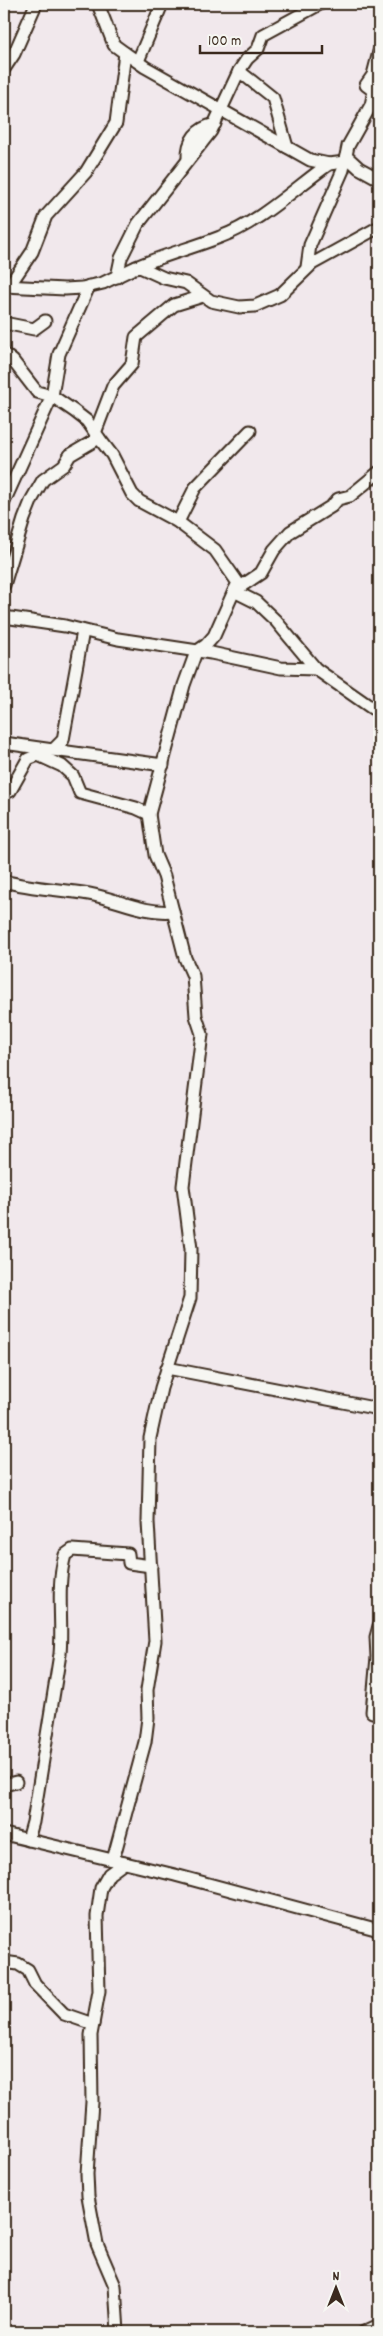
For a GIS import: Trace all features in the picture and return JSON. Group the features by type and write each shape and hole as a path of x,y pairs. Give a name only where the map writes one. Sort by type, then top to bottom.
{"street":[{"path":"4,69 14,54 36,4"},
{"path":"98,4 114,44 125,53 286,147 315,162 329,164"},
{"path":"138,62 162,4"},
{"path":"117,277 121,258 138,224 188,158 188,148 192,138 200,129 215,124 239,70 258,49 263,35 320,4"},
{"path":"7,286 32,252 46,216 86,172 116,123 125,53"},
{"path":"307,268 310,245 329,205 348,146 377,92 366,85 373,75 379,56"},
{"path":"239,70 273,98 286,147"},
{"path":"7,286 65,289 90,286 117,277 168,254 220,237 255,219 329,164 345,159"},
{"path":"345,159 379,179"},
{"path":"134,268 145,269 164,278 186,283 203,296 228,306 256,306 280,295 307,268 379,227"},
{"path":"4,502 52,396 60,354 90,286"},
{"path":"4,585 24,519 32,500 43,480 64,465 70,455 97,435 113,386 132,364 136,337 174,305 203,296"},
{"path":"4,323 34,329 45,321"},
{"path":"4,354 13,361 37,392 52,396 87,422 112,455 132,494 139,501 178,522 218,555 238,583 214,636 196,652 184,685 149,814 154,855 164,876 185,958 193,976 196,1016 202,1034 183,1186 191,1249 190,1298 154,1412 150,1438 148,1522 155,1641 147,1690 148,1718 145,1742 113,1860"},
{"path":"178,522 195,488 250,431"},
{"path":"234,591 261,573 284,537 332,506 338,500 350,496 379,472"},
{"path":"234,591 256,602 276,621 316,668 379,713"},
{"path":"4,617 281,668 316,668"},
{"path":"52,750 63,740 83,631"},
{"path":"4,743 163,765"},
{"path":"4,793 10,791 28,759 38,755 62,766 73,776 80,793 149,814"},
{"path":"4,881 38,888 88,894 148,910 172,911"},
{"path":"168,1368 379,1409"},
{"path":"28,1840 33,1822 60,1654 62,1630 59,1598 65,1555 72,1550 128,1554 128,1563 151,1566"},
{"path":"372,1712 377,1657 376,1637 379,1626"},
{"path":"4,1785 16,1782"},
{"path":"4,1834 113,1860 379,1930"},
{"path":"118,2332 115,2286 96,2244 88,2196 87,2174 92,2109 93,2024 99,1991 96,1916 101,1888 109,1874 124,1863"},
{"path":"352,1923 379,1937"},
{"path":"4,1962 18,1964 25,1968 35,1984 64,2014 93,2024"},
{"path":"364,2332 379,2325"}]}
